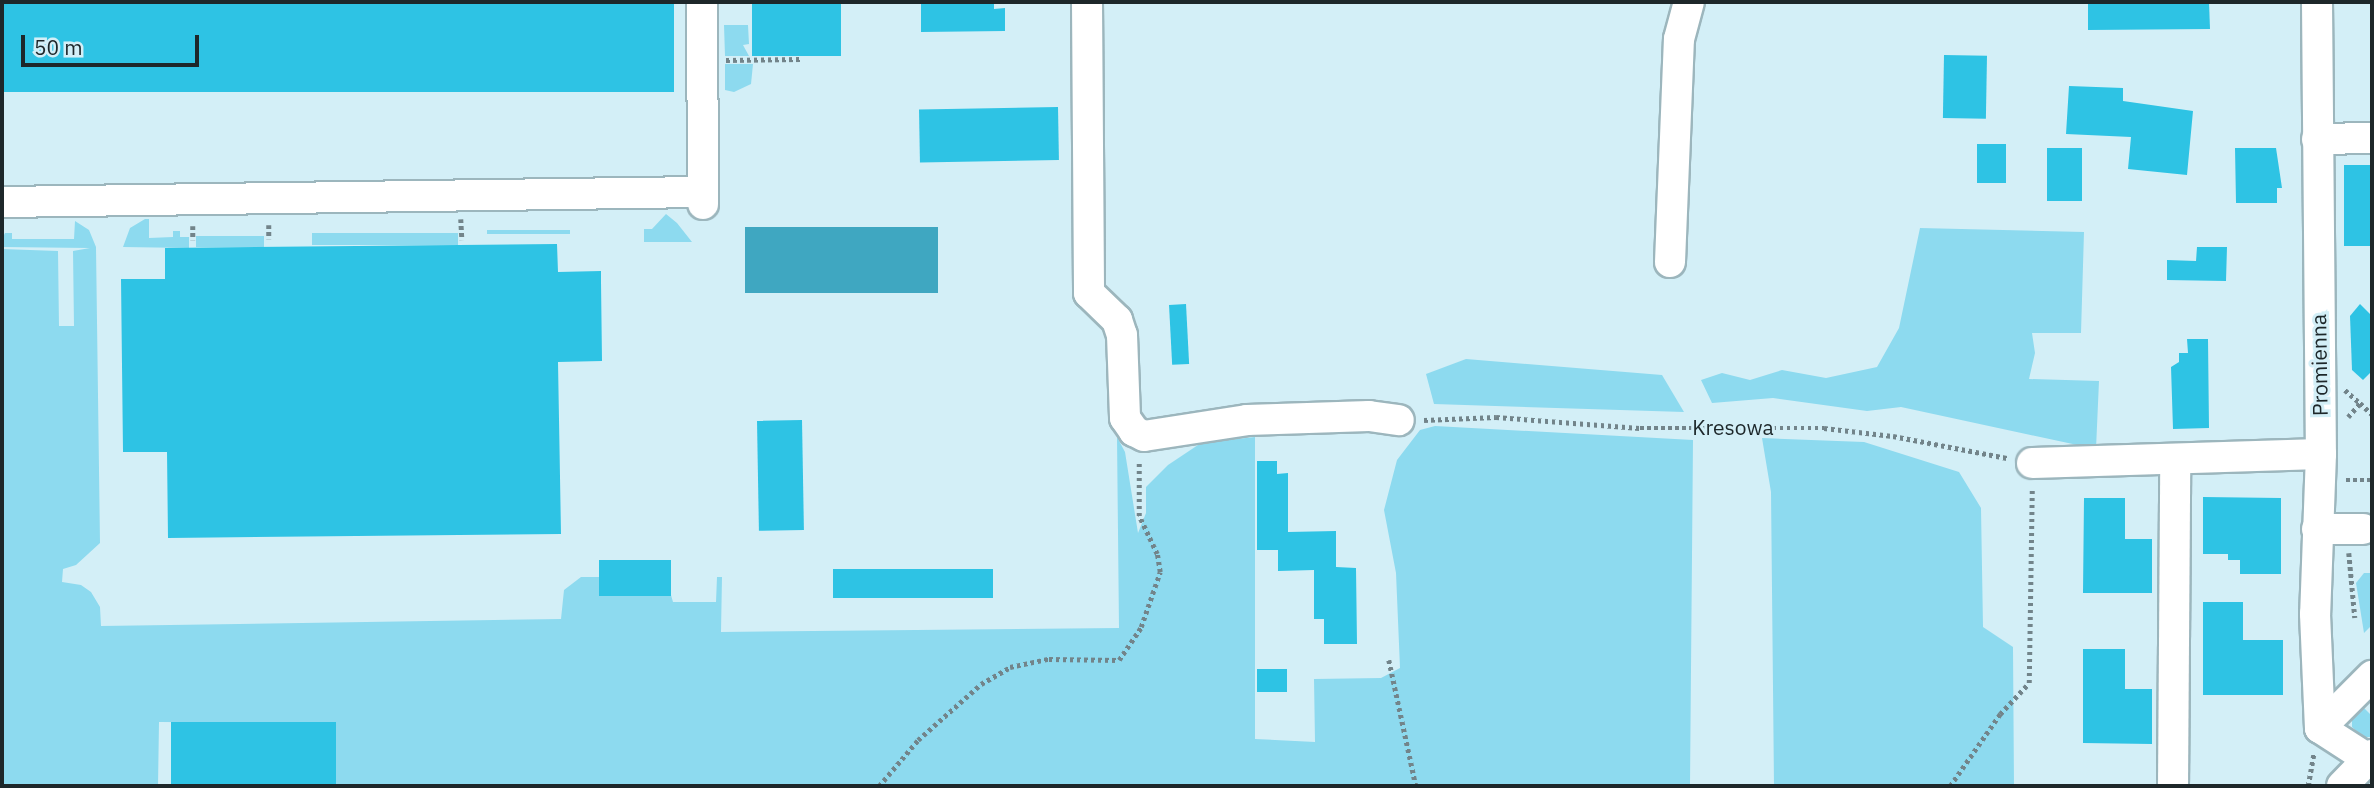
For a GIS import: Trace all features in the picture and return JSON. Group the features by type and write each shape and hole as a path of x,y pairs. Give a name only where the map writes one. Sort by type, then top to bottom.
{"street":[{"path":"2,202 702,198 702,2"},
{"path":"1087,2 1089,293 1117,320 1122,335 1125,418 1144,436 1247,420 1369,416 1399,420"},
{"path":"1670,262 1679,39 1689,2"},
{"name":"Promienna","path":"2317,2 2321,454 2317,529 2320,727"},
{"path":"2317,139 2372,138"},
{"path":"2032,463 2321,454"},
{"path":"2173,786 2175,459"},
{"path":"2317,529 2362,529"},
{"path":"2342,786 2370,757 2320,727 2372,677"}],"path":[{"path":"722,60 801,59"},
{"name":"Kresowa","path":"1399,420 1496,417 1640,428 1824,428 1893,436 2032,463"},
{"path":"879,786 918,740 981,684 1010,667 1049,659 1119,660 1141,627 1160,572 1157,554 1139,516 1136,475 1144,436"},
{"path":"1950,786 2000,714 2029,683 2032,463"},
{"path":"2345,480 2372,480"},
{"path":"1389,660 1416,786"},
{"path":"2308,775 2308,786"}],"shaded area":[{"path":"724,25 748,25 749,44 743,45 749,56 725,56"},
{"path":"725,64 753,64 751,84 734,92 725,90"},
{"path":"666,214 692,242 644,242 644,229 652,229"},
{"path":"149,219 149,238 173,237 173,231 180,231 180,237 189,237 189,248 123,247 130,228"},
{"path":"75,221 89,230 96,247 100,543 76,565 63,569 62,582 81,585 91,592 100,607 101,626 561,619 564,590 581,577 599,577 600,596 671,595 673,602 716,602 717,577 722,577 721,632 1119,628 1117,437 1125,452 1138,533 1146,513 1146,487 1168,465 1201,443 1255,437 1255,739 1315,742 1314,679 1381,678 1400,668 1396,573 1384,510 1397,460 1420,430 1435,426 1693,440 1690,786 335,786 335,723 159,722 158,786 2,786 2,249 58,251 59,326 74,326 73,251 90,248 2,247 2,239 5,233 12,233 12,239 74,239"},
{"path":"745,227 938,227 938,293 745,293"},
{"path":"1920,228 2084,232 2081,333 2032,333 2035,353 2029,379 2099,381 2096,449 1901,407 1867,411 1773,398 1712,403 1701,380 1722,373 1750,380 1782,370 1826,378 1877,367 1899,328"},
{"path":"487,230 570,230 570,234 487,234"},
{"path":"312,233 458,233 458,245 312,245"},
{"path":"196,236 264,236 264,247 196,247"},
{"path":"1466,359 1662,375 1684,412 1434,404 1426,374"},
{"path":"1762,438 1864,442 1959,472 1981,508 1983,627 2013,647 2014,786 1774,786 1771,492"},
{"path":"2364,573 2372,573 2372,625 2364,633 2356,583"},
{"path":"2360,704 2372,716 2372,737 2363,737 2352,727 2352,715"}],"building":[{"path":"2,2 674,2 674,92 2,92"},
{"path":"752,2 841,2 841,56 752,56"},
{"path":"921,2 994,2 994,9 1005,8 1005,31 921,32"},
{"path":"2209,2 2210,29 2088,30 2088,4"},
{"path":"1944,55 1987,56 1986,119 1943,118"},
{"path":"2069,86 2123,88 2123,101 2193,111 2187,175 2128,169 2131,137 2066,134"},
{"path":"1058,107 1059,160 920,162 919,109"},
{"path":"1977,144 2006,144 2006,183 1977,183"},
{"path":"2047,148 2082,148 2082,201 2047,201"},
{"path":"2235,148 2276,148 2282,188 2277,188 2277,203 2236,203"},
{"path":"2344,165 2372,165 2372,246 2344,246"},
{"path":"557,244 558,272 601,271 602,361 558,362 561,534 168,538 167,452 123,452 121,279 165,279 165,248"},
{"path":"2197,247 2227,247 2226,281 2167,280 2167,260 2196,261"},
{"path":"1186,304 1189,364 1172,365 1169,305"},
{"path":"2360,304 2372,316 2372,371 2363,380 2352,370 2350,316"},
{"path":"2187,339 2208,339 2209,428 2173,429 2171,367 2179,362 2179,353 2188,353"},
{"path":"802,420 804,530 759,531 757,421"},
{"path":"1257,461 1277,461 1277,474 1288,473 1288,532 1336,531 1336,567 1356,568 1357,644 1324,644 1324,619 1314,619 1314,570 1278,571 1278,550 1257,550"},
{"path":"2203,497 2281,498 2281,574 2240,574 2240,560 2228,560 2228,554 2203,554"},
{"path":"2084,498 2125,498 2125,539 2152,539 2152,593 2083,593"},
{"path":"599,560 671,560 671,596 599,596"},
{"path":"833,569 993,569 993,598 833,598"},
{"path":"2203,602 2243,602 2243,640 2283,640 2283,695 2203,695"},
{"path":"2083,649 2125,649 2125,689 2152,689 2152,744 2083,743"},
{"path":"1257,669 1287,669 1287,692 1257,692"},
{"path":"171,722 336,722 336,786 171,786"}]}
